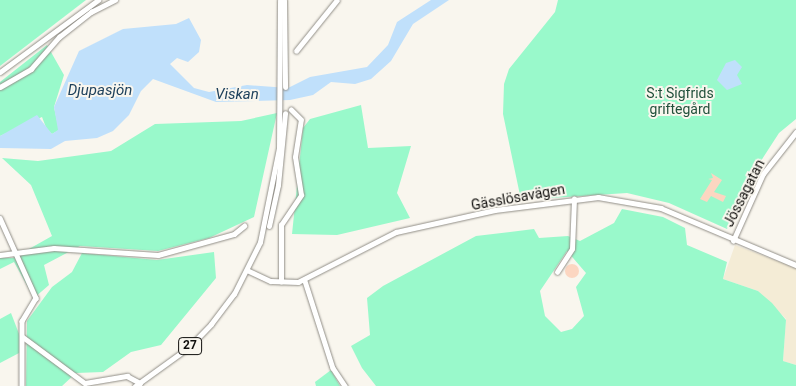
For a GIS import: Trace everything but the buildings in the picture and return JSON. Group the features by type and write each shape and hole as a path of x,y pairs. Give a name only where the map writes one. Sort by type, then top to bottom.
{"main road":[{"path":"0,72 98,0"},
{"path":"276,0 283,26"},
{"name":"27","path":"139,385 190,347 211,324 248,271 268,221 283,115 282,0"}],"street":[{"path":"0,87 35,65 80,21 115,0"},
{"path":"296,51 337,0"},
{"path":"281,282 281,225 301,194 295,157 301,120 292,110"},
{"name":"Jössagatan","path":"733,241 763,174 796,132"},
{"name":"Gässlösavägen","path":"248,271 281,282 305,281 390,234 495,210 574,199 604,197 645,203 733,241 796,264"},
{"path":"557,272 572,249 574,199"},
{"path":"0,218 36,298 22,321 22,386"},
{"path":"0,255 14,250 54,248 158,255 234,234 244,226"},
{"path":"305,281 333,368 345,386"},
{"path":"23,337 84,383 126,376 139,385"}],"shaded area":[{"path":"735,245 796,268 796,365 783,361 786,319 758,291 723,279"}],"green space":[{"path":"0,0 86,0 0,66"},
{"name":"S:t Sigfrids griftegård","path":"558,0 796,0 796,119 779,133 757,167 727,229 669,203 627,193 521,200 503,114 504,84 509,69 555,12"},
{"path":"47,45 64,75 54,107 59,130 52,134 47,130 42,117 0,136 0,82"},
{"path":"361,105 368,148 411,146 397,193 410,218 337,235 292,234 303,128 310,119"},
{"path":"277,113 254,217 209,238 158,251 80,246 44,265 49,285 34,298 14,262 0,269 0,258 13,258 52,236 31,185 2,158 38,161 111,151 155,124 241,121"},
{"path":"622,209 663,217 685,228 687,245 727,262 723,279 758,291 772,303 786,320 783,361 796,365 796,386 376,386 362,368 351,346 370,335 367,298 383,286 476,236 534,229 539,238 568,236 580,241 614,223","holes":["567,251 586,273 576,287 584,316 572,329 561,332 545,316 540,291"]},
{"path":"214,252 216,278 161,345 131,352 103,372 76,373 62,386 26,386 27,321 52,287 72,272 82,253 157,260"},
{"path":"11,313 21,339 21,352 0,363 0,319"},
{"path":"331,370 340,386 316,386 315,382"}],"water":[{"name":"Djupasjön","path":"431,0 449,0 413,24 391,61 371,79 355,84 331,82 313,95 290,100 216,102 153,79 141,91 129,115 113,131 97,138 65,141 51,149 0,148 0,136 37,115 52,134 58,130 54,107 79,51 123,29 176,24 189,18 201,40 199,52 188,62 177,58 170,64 194,88 209,92 247,85 288,88 310,77 367,67 388,45 397,22"},
{"path":"735,60 742,67 737,75 742,84 727,90 717,80 726,63"}],"water label":[{"name":"Viskan","path":"237,95"}]}
